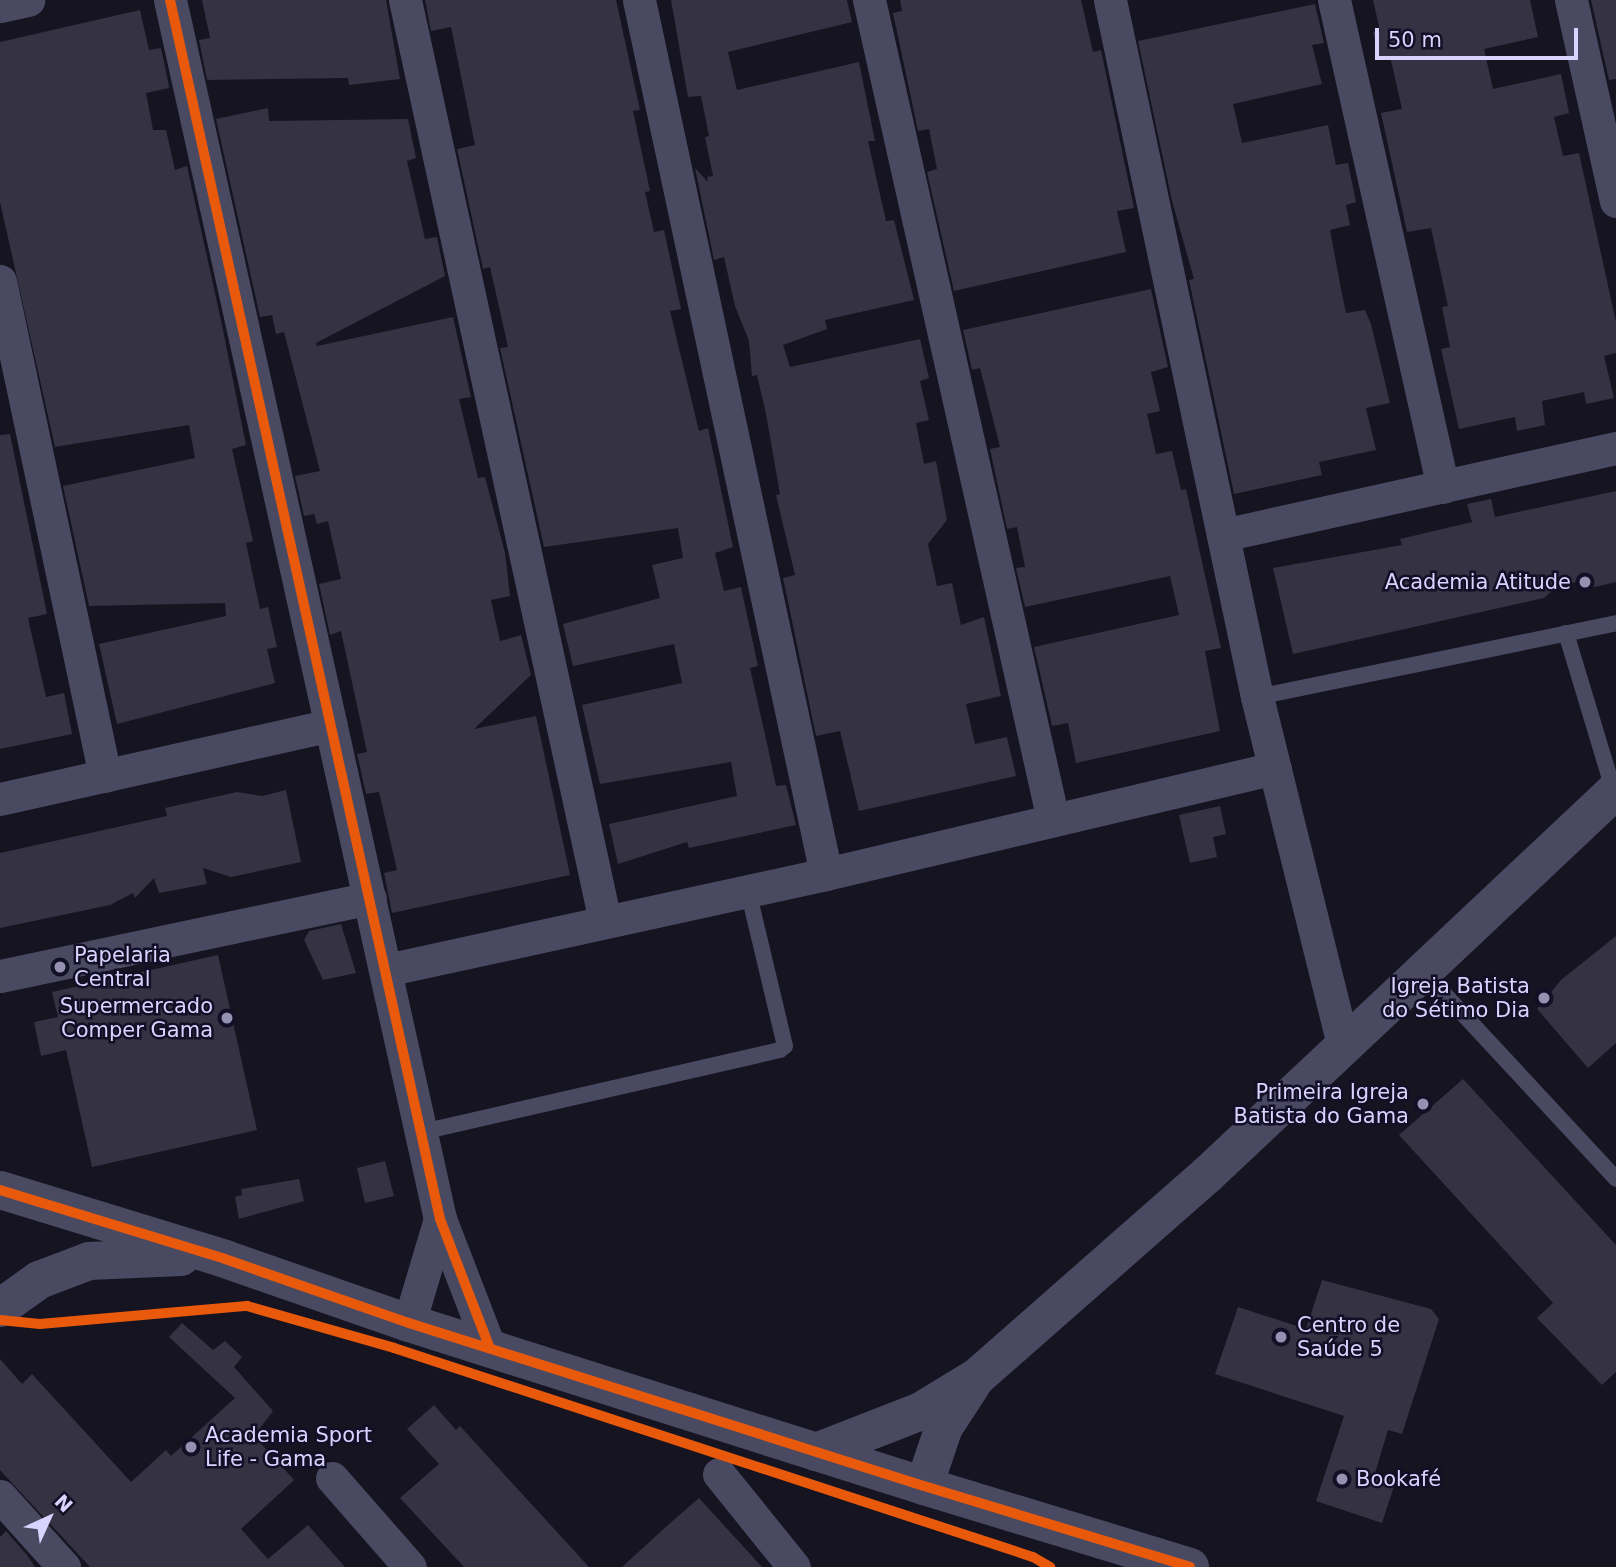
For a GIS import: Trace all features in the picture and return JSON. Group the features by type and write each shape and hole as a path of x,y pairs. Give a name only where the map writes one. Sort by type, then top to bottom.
{"street":[{"path":"0,6 28,0"},
{"path":"170,0 440,1219 489,1346"},
{"path":"405,0 605,922"},
{"path":"639,0 826,874"},
{"path":"869,0 1053,820"},
{"path":"1110,0 1257,697 1343,1045"},
{"path":"1334,0 1443,487"},
{"path":"1571,0 1616,201"},
{"path":"0,281 106,776"},
{"path":"1223,534 1616,448"},
{"path":"0,799 331,725"},
{"path":"386,970 826,874 1275,768"},
{"path":"816,1452 912,1416 977,1377 1207,1175 1615,792"},
{"path":"0,976 370,898"},
{"path":"0,1190 225,1259 409,1323 489,1346 816,1452 1190,1567"},
{"path":"409,1323 440,1219"},
{"path":"0,1308 40,1280 89,1261 140,1256 225,1259"},
{"path":"924,1486 944,1427 977,1377"},
{"path":"719,1474 793,1567"},
{"path":"332,1478 410,1567"},
{"path":"1,1500 64,1567"}],"lane":[{"path":"1257,697 1616,623"},
{"path":"1566,633 1615,792"},
{"path":"422,1132 780,1050 785,1046 748,891"},
{"path":"1423,971 1616,1179"}],"building":[{"path":"202,0 386,0 400,79 349,85 348,78 207,80 199,40 210,38"},
{"path":"425,0 616,0 640,110 633,111 650,191 645,192 654,232 664,230 681,309 670,311 699,431 708,428 733,547 715,553 724,591 741,587 758,666 750,668 776,786 786,785 796,825 689,848 687,842 618,864 609,824 737,796 731,762 600,784 582,705 682,683 674,644 573,666 563,624 660,598 652,565 683,558 678,528 544,547 500,348 508,347 490,267 483,269 457,149 475,145 451,27 431,31"},
{"path":"671,0 847,0 852,22 728,52 737,90 859,62 875,141 868,141 886,221 894,220 914,300 825,320 827,329 783,345 790,367 920,339 929,378 920,381 929,420 916,423 924,464 936,461 947,520 928,544 937,586 952,583 961,625 984,617 1001,696 966,704 975,744 1007,737 1016,776 859,811 840,731 816,736 783,578 795,575 776,495 780,494 766,414 757,375 752,376 749,341 735,306 724,257 714,260 695,168 708,182 707,177 713,176 705,137 709,136 701,96 688,97"},
{"path":"900,0 1081,0 1093,52 1101,50 1134,208 1117,211 1126,252 954,291 927,172 937,169 929,129 918,131 893,13 902,11"},
{"path":"1373,0 1530,0 1538,37 1484,49 1493,89 1561,74 1569,113 1554,117 1563,156 1579,153 1616,322 1616,353 1604,356 1614,398 1586,404 1584,392 1542,401 1545,425 1517,431 1515,417 1459,429 1441,349 1450,347 1442,307 1448,306 1431,228 1407,232 1381,113 1402,109 1390,56 1379,59 1373,32 1380,31"},
{"path":"1591,0 1616,0 1616,79 1609,80"},
{"path":"1315,4 1324,43 1312,45 1322,84 1233,104 1242,143 1328,125 1336,165 1348,163 1356,202 1346,205 1350,225 1330,230 1346,313 1365,310 1371,324 1390,403 1366,408 1376,450 1319,462 1322,475 1234,494 1189,280 1194,279 1172,201 1138,41"},
{"path":"140,10 149,50 161,48 169,88 146,93 153,130 166,130 175,170 187,166 222,325 246,445 232,449 253,541 246,543 260,609 268,607 277,647 267,649 275,683 117,724 99,644 226,616 225,603 89,606 63,486 195,458 189,425 55,447 0,202 0,42"},
{"path":"268,108 269,121 408,119 416,158 407,161 425,239 437,237 445,276 316,343 317,346 453,317 471,397 459,399 478,478 485,477 505,553 510,596 491,600 500,641 521,635 531,675 474,729 536,716 570,875 392,913 384,873 397,870 379,792 366,794 357,754 367,752 341,631 330,635 319,584 341,579 328,521 317,524 314,514 304,516 295,476 320,471 284,332 276,334 272,315 260,317 216,119"},
{"path":"1151,289 1168,367 1151,372 1160,411 1147,414 1156,454 1172,451 1181,490 1186,489 1221,648 1205,651 1220,731 1076,763 1068,723 1052,726 1034,647 1179,615 1170,576 1025,607 1016,568 1025,567 1017,527 1007,529 990,449 1000,447 980,368 972,370 963,330"},
{"path":"10,434 47,614 28,618 46,697 64,693 72,734 0,749 0,435"},
{"path":"1616,491 1616,582 1586,589 1584,580 1556,587 1544,598 1293,654 1273,568 1402,545 1400,539 1472,522 1467,504 1491,499 1495,517"},
{"path":"286,790 301,862 231,877 203,868 207,884 159,893 154,878 135,898 133,893 110,905 0,928 0,853 167,816 165,808 237,792 262,796"},
{"path":"1220,806 1226,834 1213,837 1217,857 1190,863 1179,815"},
{"path":"341,924 356,973 323,980 304,940 309,931"},
{"path":"1616,936 1616,1043 1588,1068 1537,1009 1561,980"},
{"path":"218,955 257,1130 92,1167 66,1050 41,1056 34,1022 58,1017 52,992"},
{"path":"1463,1079 1616,1245 1616,1372 1602,1385 1537,1318 1553,1303 1399,1135"},
{"path":"385,1161 394,1196 365,1203 357,1168"},
{"path":"299,1179 304,1201 239,1219 235,1197 242,1195 241,1189"},
{"path":"1322,1280 1431,1309 1439,1319 1402,1434 1388,1430 1375,1473 1396,1480 1382,1523 1316,1501 1344,1416 1215,1374 1238,1307 1306,1329"},
{"path":"182,1323 213,1350 225,1341 242,1357 234,1367 273,1411 254,1436 294,1480 241,1529 268,1559 308,1525 345,1567 90,1567 0,1470 0,1359 22,1384 32,1374 131,1482 166,1450 171,1456 235,1398 169,1337"},
{"path":"434,1405 456,1430 460,1426 589,1567 464,1567 400,1498 439,1464 407,1429"},
{"path":"699,1498 762,1567 622,1567 668,1525"},
{"path":"6,1531 35,1567 0,1567 0,1537"}],"cycle path":[{"path":"170,0 440,1219 489,1346"},
{"path":"0,1190 225,1259 409,1323 1190,1567"},
{"path":"0,1320 40,1324 247,1306 394,1348 1033,1557 1050,1567"}],"place":[{"name":"Academia Atitude","path":"1585,582"},
{"name":"Papelaria Central","path":"60,967"},
{"name":"Igreja Batista do Sétimo Dia","path":"1544,998"},
{"name":"Supermercado Comper Gama","path":"227,1018"},
{"name":"Primeira Igreja Batista do Gama","path":"1423,1104"},
{"name":"Centro de Saúde 5","path":"1281,1337"},
{"name":"Academia Sport Life - Gama","path":"191,1447"},
{"name":"Bookafé","path":"1342,1479"}]}
